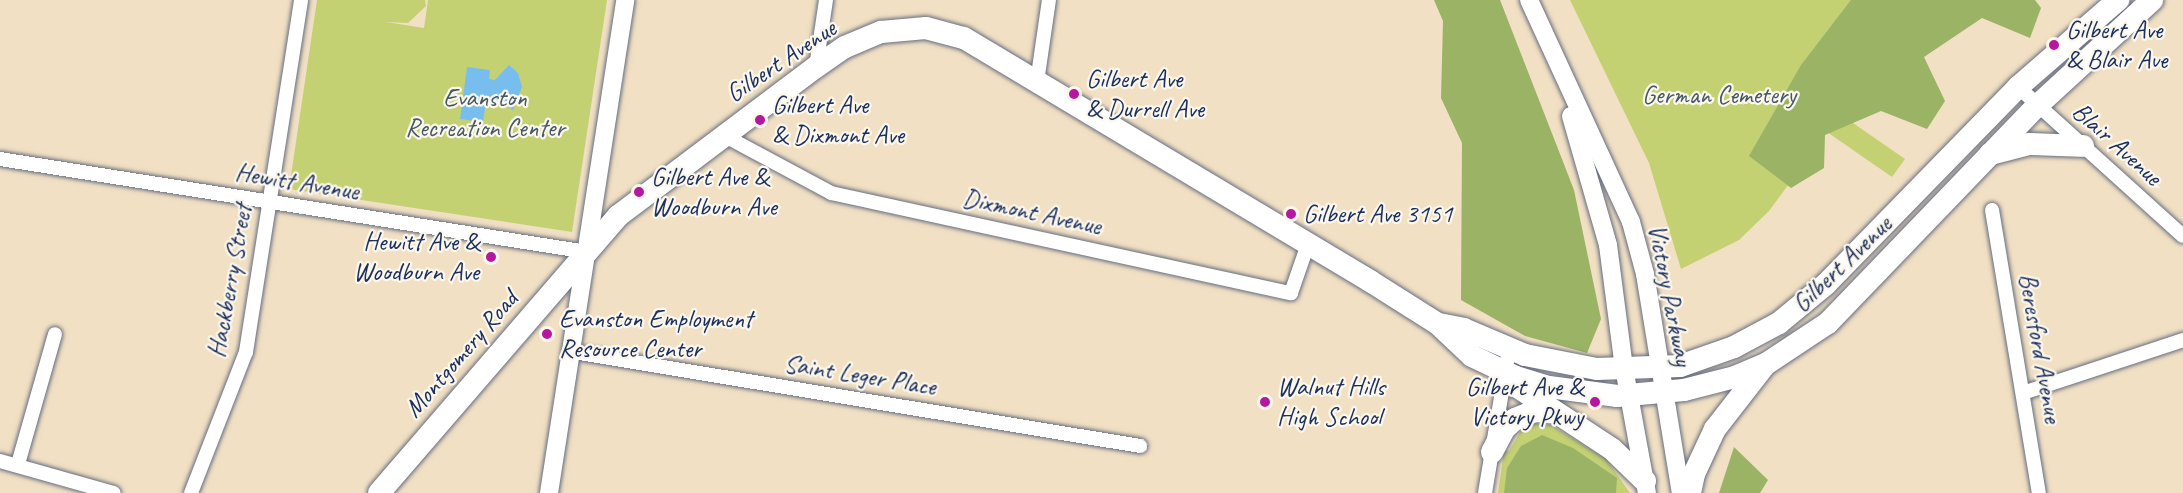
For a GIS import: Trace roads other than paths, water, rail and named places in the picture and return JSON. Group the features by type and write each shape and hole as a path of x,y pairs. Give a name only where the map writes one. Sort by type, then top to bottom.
{"main road":[{"name":"Gilbert Avenue","path":"1438,324 1464,329 1509,349 1579,367 1680,366 1734,347 1802,305 2018,87 2118,0"},
{"name":"Gilbert Avenue","path":"1505,375 1560,389 1629,395 1711,384 1766,364 1809,338 1847,306 2038,105 2151,0"},
{"name":"Gilbert Avenue","path":"587,252 618,216 723,135 845,47 881,33 926,28 964,38 1438,324 1472,356 1505,375 1556,413 1612,449 1646,487"},
{"path":"1990,154 2029,144 2083,146"},
{"name":"Montgomery Road","path":"379,493 587,252"},
{"path":"1690,493 1694,474 1716,429 1766,364"},
{"path":"1492,452 1504,429 1515,419 1535,411 1556,413"}],"street":[{"name":"Hackberry Street","path":"191,493 246,352 301,0"},
{"path":"549,493 573,352 625,0"},
{"path":"816,67 826,0"},
{"path":"1037,82 1049,0"},
{"name":"Victory Parkway","path":"1529,0 1550,52 1630,222 1645,274 1681,493"},
{"name":"Victory Parkway","path":"1550,52 1600,210 1624,368 1646,487"},
{"name":"Blair Avenue","path":"2018,87 2183,236"},
{"name":"Dixmont Avenue","path":"723,135 831,193 1290,293 1308,244"},
{"name":"Hewitt Avenue","path":"0,159 587,252"},
{"name":"Beresford Avenue","path":"1992,210 2039,493"},
{"path":"18,464 55,334"},
{"path":"2024,393 2183,340"},
{"path":"1485,493 1509,349"},
{"name":"Saint Leger Place","path":"573,352 1140,446"},
{"path":"0,461 18,464 114,493"}],"water":[{"path":"509,65 518,73 522,87 513,110 502,104 486,102 483,122 460,119 467,67 490,70 489,79 495,80"}],"place":[{"name":"Gilbert Ave & Blair Ave","path":"2054,45"},
{"name":"Gilbert Ave & Durrell Ave","path":"1074,94"},
{"name":"Gilbert Ave & Dixmont Ave","path":"760,120"},
{"name":"Gilbert Ave & Woodburn Ave","path":"639,192"},
{"name":"Gilbert Ave 3151","path":"1291,214"},
{"name":"Hewitt Ave & Woodburn Ave","path":"491,257"},
{"name":"Evanston Employment Resource Center","path":"547,334"},
{"name":"Walnut Hills High School","path":"1265,402"},
{"name":"Gilbert Ave & Victory Pkwy","path":"1595,402"}],"park label":[{"name":"German Cemetery","path":"1719,95"},
{"name":"Evanston Recreation Center","path":"485,113"}]}
